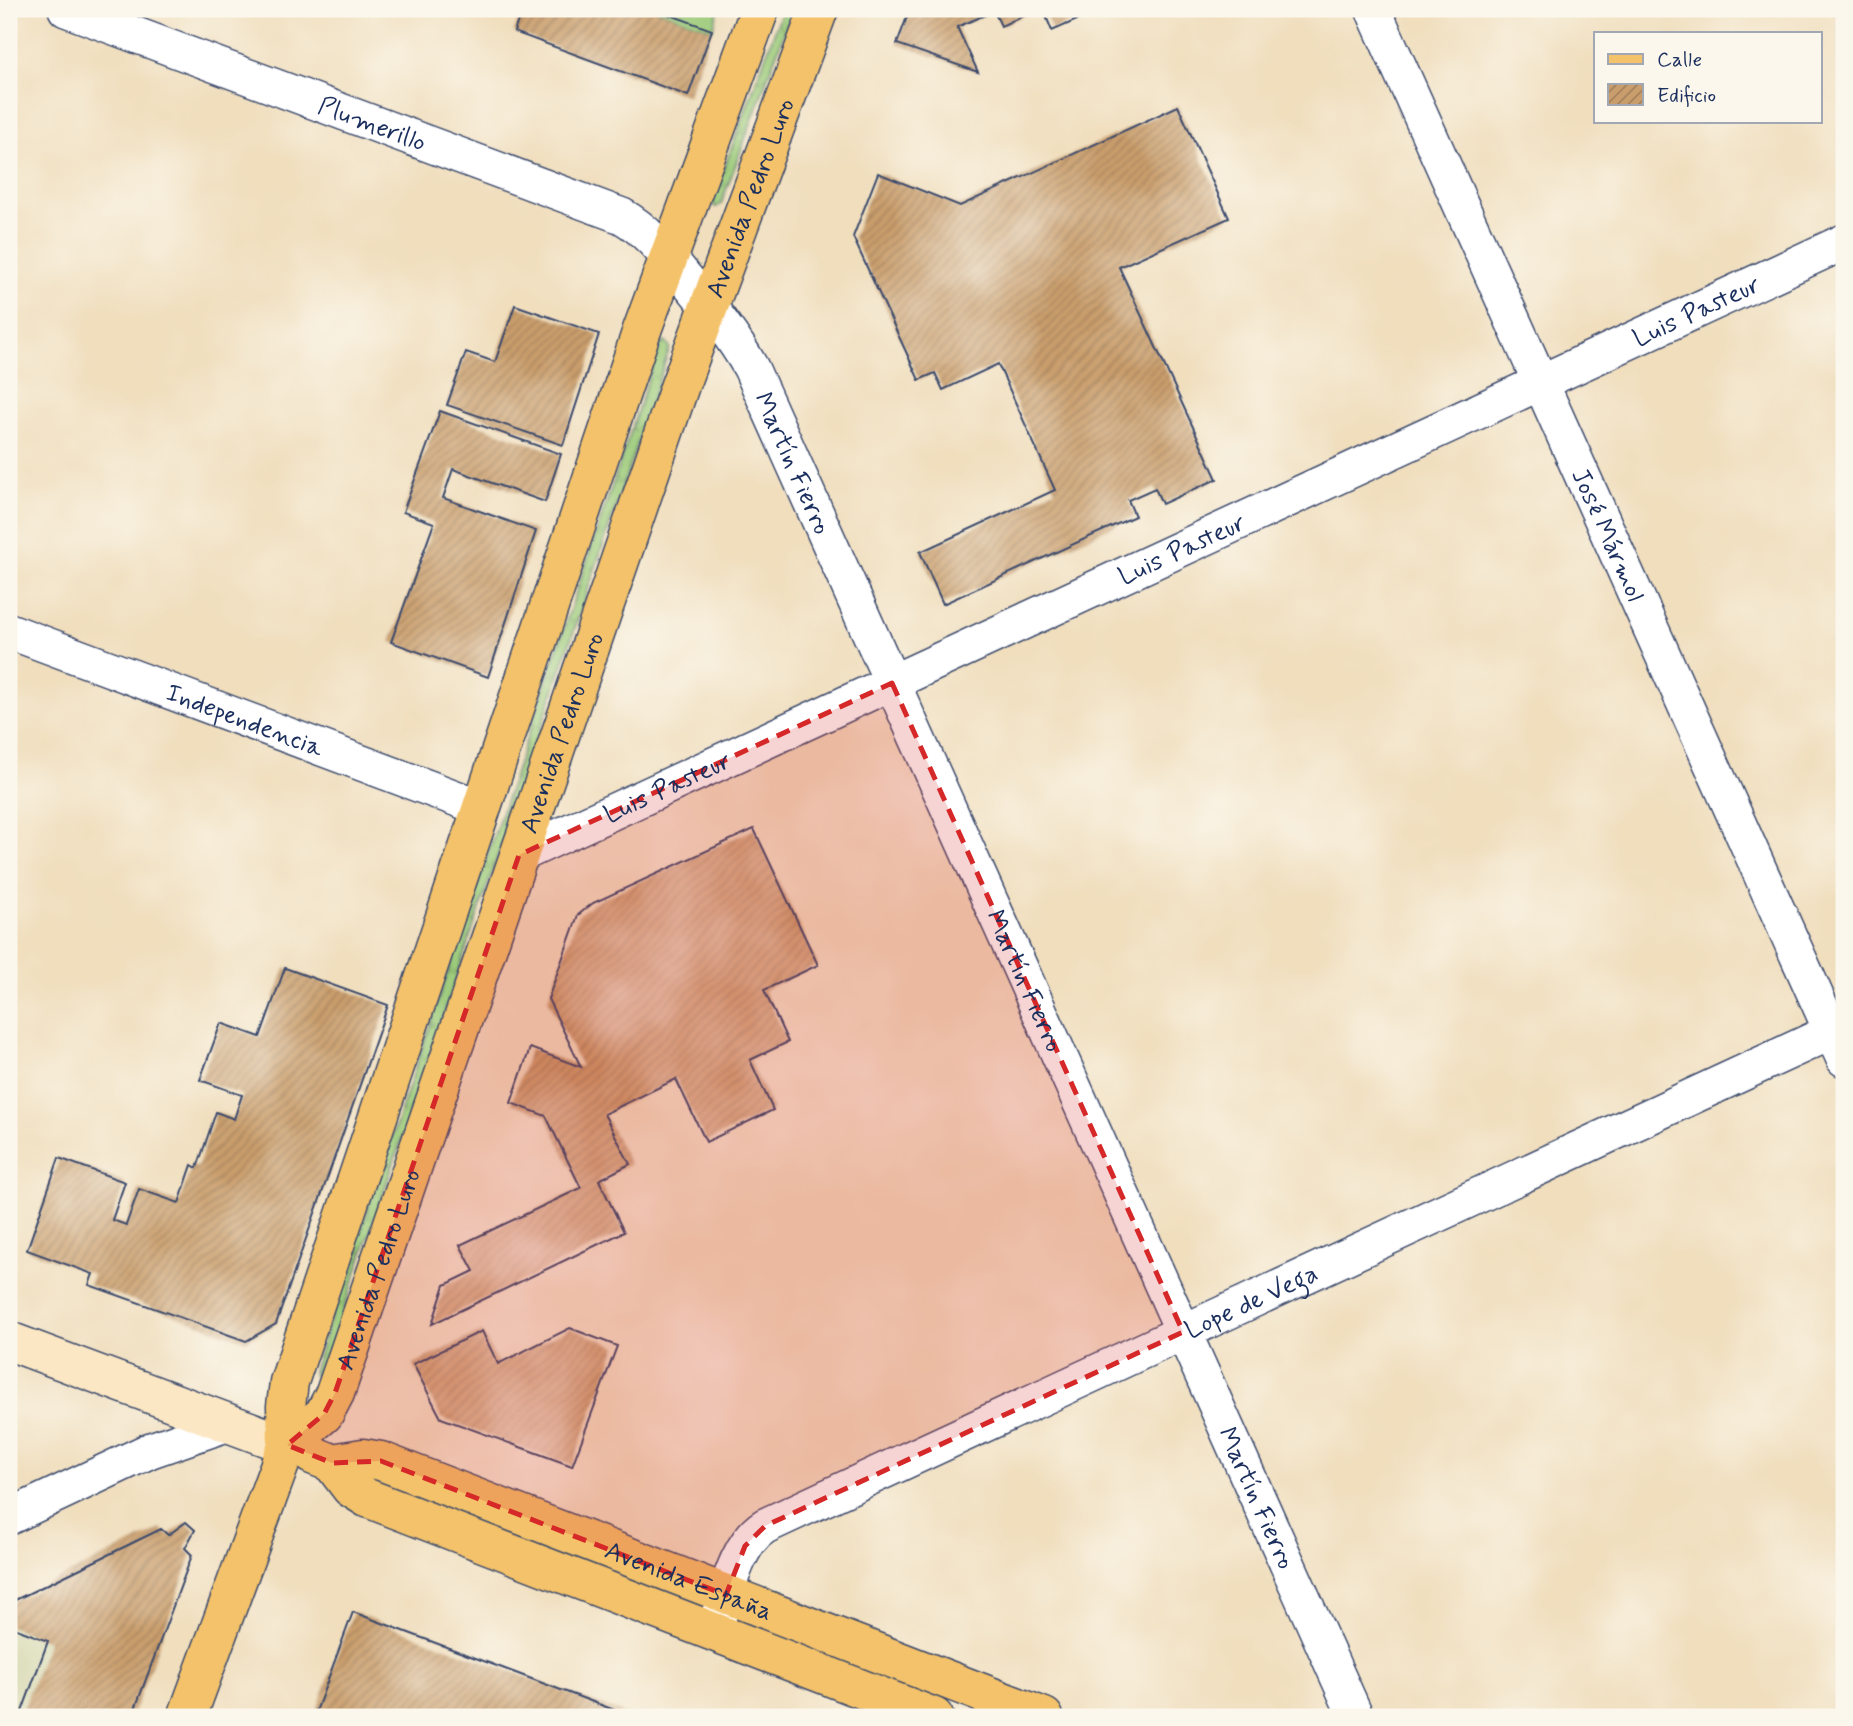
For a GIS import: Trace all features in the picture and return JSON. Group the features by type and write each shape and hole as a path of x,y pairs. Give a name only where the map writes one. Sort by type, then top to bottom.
{"main road":[{"name":"Avenida Pedro Luro","path":"187,1717 288,1445 286,1406 289,1382 668,257 760,9"},
{"name":"Avenida Pedro Luro","path":"288,1445 324,1414 335,1393 708,305 818,9"},
{"path":"9,1341 288,1445"},
{"name":"Avenida España","path":"288,1445 332,1463 351,1488 367,1498 934,1717"},
{"name":"Avenida España","path":"332,1463 363,1458 381,1461 1044,1717"}],"street":[{"name":"José Mármol","path":"1373,9 1840,1039"},
{"name":"Plumerillo","path":"87,12 613,212 645,231 668,257"},
{"name":"Luis Pasteur","path":"519,855 1844,242"},
{"name":"Martín Fierro","path":"668,257 731,335 751,368 1356,1717"},
{"name":"Independencia","path":"9,631 482,808"},
{"name":"Lope de Vega","path":"713,1632 745,1546 753,1535 765,1527 1183,1332 1840,1039"},
{"path":"9,1517 150,1450 229,1423"}],"highlighted area":[{"path":"892,683 1183,1332 765,1526 745,1546 726,1595 381,1461 332,1463 287,1445 324,1414 335,1393 519,855"}],"shaded area":[{"path":"9,1626 146,1678 132,1717 9,1717"}],"green space":[{"path":"654,9 719,9 712,30"},
{"path":"783,9 793,9 721,204 716,207 712,201"},
{"path":"665,342 670,347 322,1374 314,1376 313,1371 657,353"}],"building":[{"path":"522,9 654,9 712,30 688,96 514,32"},
{"path":"910,9 1038,9 1001,26 994,11 957,27 978,72 897,44"},
{"path":"1043,9 1102,9 1052,31"},
{"path":"1178,106 1229,218 1119,267 1217,479 1162,504 1155,488 1128,500 1135,516 943,604 920,552 1055,490 998,364 943,390 935,373 919,380 853,237 878,173 960,206"},
{"path":"515,305 599,334 563,445 447,405 466,352 495,362"},
{"path":"440,411 561,454 545,502 453,469 443,498 536,531 488,677 391,642 434,523 403,512"},
{"path":"754,829 818,965 764,990 788,1042 750,1060 773,1110 706,1142 676,1079 604,1114 630,1164 599,1180 624,1232 432,1324 445,1285 474,1271 460,1245 581,1188 546,1116 511,1103 530,1048 581,1067 548,999 578,915 593,903"},
{"path":"285,968 388,1005 276,1324 246,1341 89,1285 93,1274 27,1250 59,1158 125,1182 112,1220 126,1225 139,1189 179,1203 192,1165 197,1168 216,1112 234,1119 242,1095 200,1080 221,1023 260,1037"},
{"path":"570,1328 617,1346 572,1466 441,1418 413,1364 482,1331 498,1364"},
{"path":"186,1522 195,1530 185,1548 192,1555 132,1717 20,1717 48,1641 9,1626 9,1603 161,1529 168,1535"},
{"path":"353,1612 633,1717 314,1717"}]}
